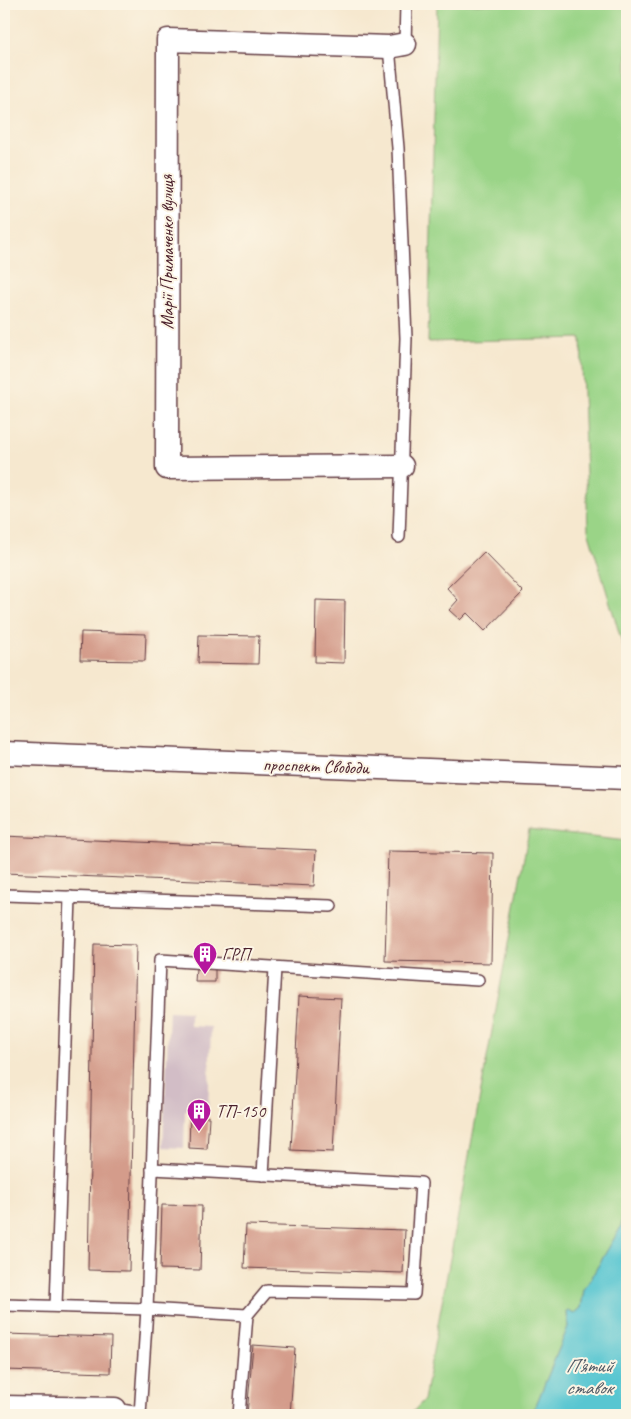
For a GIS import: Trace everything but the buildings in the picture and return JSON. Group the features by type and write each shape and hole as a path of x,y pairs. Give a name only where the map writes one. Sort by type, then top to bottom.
{"street":[{"name":"Марії Примаченко вулиця","path":"397,45 168,40 167,468 402,466"},
{"name":"проспект Свободи","path":"4,753 627,778"},
{"path":"11,1410 115,1409"}],"lane":[{"path":"399,537 406,338 398,148 397,45 406,4"},
{"path":"4,895 331,906"},
{"path":"56,1306 70,897"},
{"path":"115,1409 140,1414 147,1309 160,960 478,980"},
{"path":"263,1175 275,968"},
{"path":"152,1169 421,1183 414,1294 266,1291 247,1315 239,1415"},
{"path":"4,1305 147,1309 247,1315"}],"shaded area":[{"path":"169,1011 190,1012 190,1026 211,1027 208,1111 185,1110 184,1148 163,1147"}],"green space":[{"path":"437,4 627,4 627,659 588,530 581,338 428,342"},
{"path":"529,830 627,841 627,1195 624,1201 621,1227 584,1290 581,1308 574,1314 567,1310 568,1327 532,1415 410,1415 424,1400"}],"water":[{"name":"П’ятий ставок","path":"627,1195 627,1415 532,1415 568,1327 567,1310 574,1314 581,1308 584,1290 621,1227 624,1201"}],"place":[{"name":"ГРП","path":"205,975"},
{"name":"ТП-150","path":"199,1132"}]}
